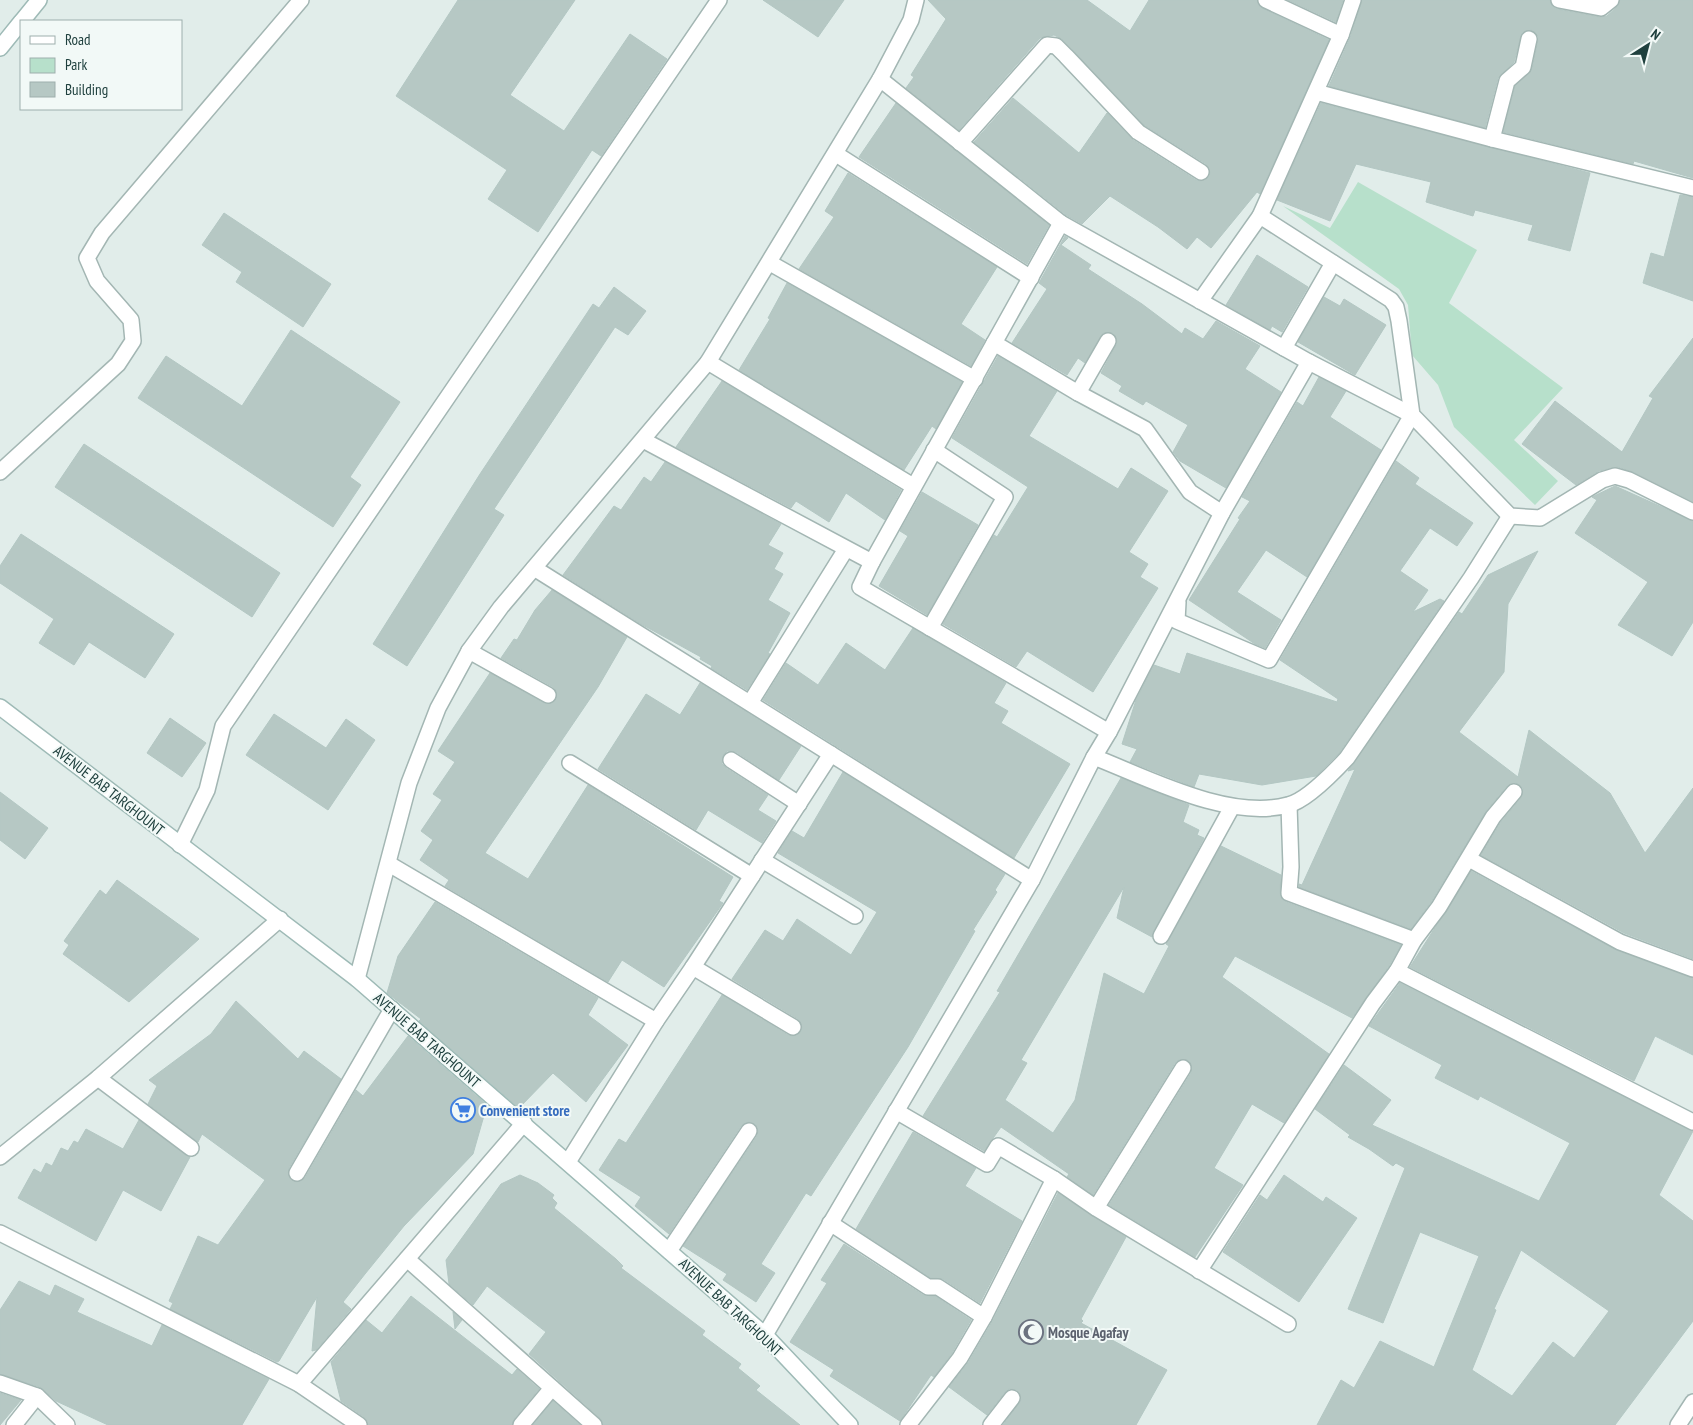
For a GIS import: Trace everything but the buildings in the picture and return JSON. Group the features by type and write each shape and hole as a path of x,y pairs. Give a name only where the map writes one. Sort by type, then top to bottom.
{"street":[{"path":"22,20 39,0"},
{"path":"0,472 118,364 133,341 132,320 97,281 87,258 102,233 301,0"},
{"path":"180,845 207,790 223,726 719,0"},
{"path":"357,979 389,864 409,782 438,708 469,651 501,607 708,362 770,263 880,79 911,20 916,0"},
{"path":"1266,0 1341,35"},
{"path":"1200,301 1260,216 1341,35 1353,0"},
{"path":"1559,0 1601,8 1611,0"},
{"path":"0,48 20,22"},
{"path":"1492,139 1507,81 1523,67 1529,39"},
{"path":"960,143 1047,45 1056,46 1138,132 1201,172"},
{"path":"880,79 1061,223 1309,362 1412,415 1510,516 1540,518 1602,480 1615,476 1629,480 1693,512"},
{"path":"1316,92 1492,139 1693,188"},
{"path":"836,154 1030,278"},
{"path":"1178,596 1177,621 1269,660 1412,415 1396,307 1391,300 1260,216"},
{"path":"1061,223 913,486 860,586 1109,732"},
{"path":"770,263 974,379"},
{"path":"1284,348 1333,263"},
{"path":"1078,393 1108,341"},
{"path":"994,343 1078,393 1145,429 1190,492 1222,512"},
{"path":"708,362 913,486"},
{"path":"765,1335 1032,880 1222,512 1309,362"},
{"path":"643,440 872,562"},
{"path":"930,628 1006,497 934,450"},
{"path":"1094,757 1197,798 1232,807 1269,808 1289,805 1322,783 1347,758 1471,578 1510,516"},
{"path":"750,703 846,549"},
{"path":"534,568 1032,880"},
{"path":"469,651 548,696"},
{"name":"AVENUE BAB TARGHOUNT","path":"0,707 357,979 765,1335 850,1425"},
{"path":"568,1162 656,1021 693,967 830,754"},
{"path":"732,760 798,804"},
{"path":"570,763 752,876"},
{"path":"1199,1271 1373,1003 1397,971 1414,940 1439,907 1451,883 1469,858 1494,816 1514,792"},
{"path":"1289,805 1291,867 1289,893 1414,940"},
{"path":"1161,936 1232,807"},
{"path":"1469,858 1620,942 1693,970"},
{"path":"762,860 855,916"},
{"path":"389,864 656,1021"},
{"path":"0,1157 98,1078 280,919"},
{"path":"693,967 793,1027"},
{"path":"1397,971 1693,1122"},
{"path":"296,1173 392,1009"},
{"path":"1096,1208 1183,1068"},
{"path":"98,1078 191,1148"},
{"path":"896,1111 988,1164 998,1146 1054,1179 1096,1208 1288,1324"},
{"path":"299,1384 524,1123"},
{"path":"669,1251 749,1131"},
{"path":"908,1425 960,1358 984,1317 1054,1179"},
{"path":"830,1223 928,1287 938,1287 984,1317"},
{"path":"0,1233 299,1384 359,1425"},
{"path":"407,1259 594,1425"},
{"path":"0,1383 37,1396 67,1425"},
{"path":"521,1425 552,1388"},
{"path":"14,1425 37,1396"},
{"path":"991,1425 1012,1398"},
{"path":"1678,1425 1692,1404"}],"green space":[{"path":"1358,182 1477,250 1449,303 1563,388 1514,440 1558,481 1535,505 1454,427 1438,385 1412,355 1408,305 1399,289 1283,206 1330,228"}],"place":[{"name":"Convenient store","path":"463,1110"},
{"name":"Mosque Agafay","path":"1031,1332"}]}
